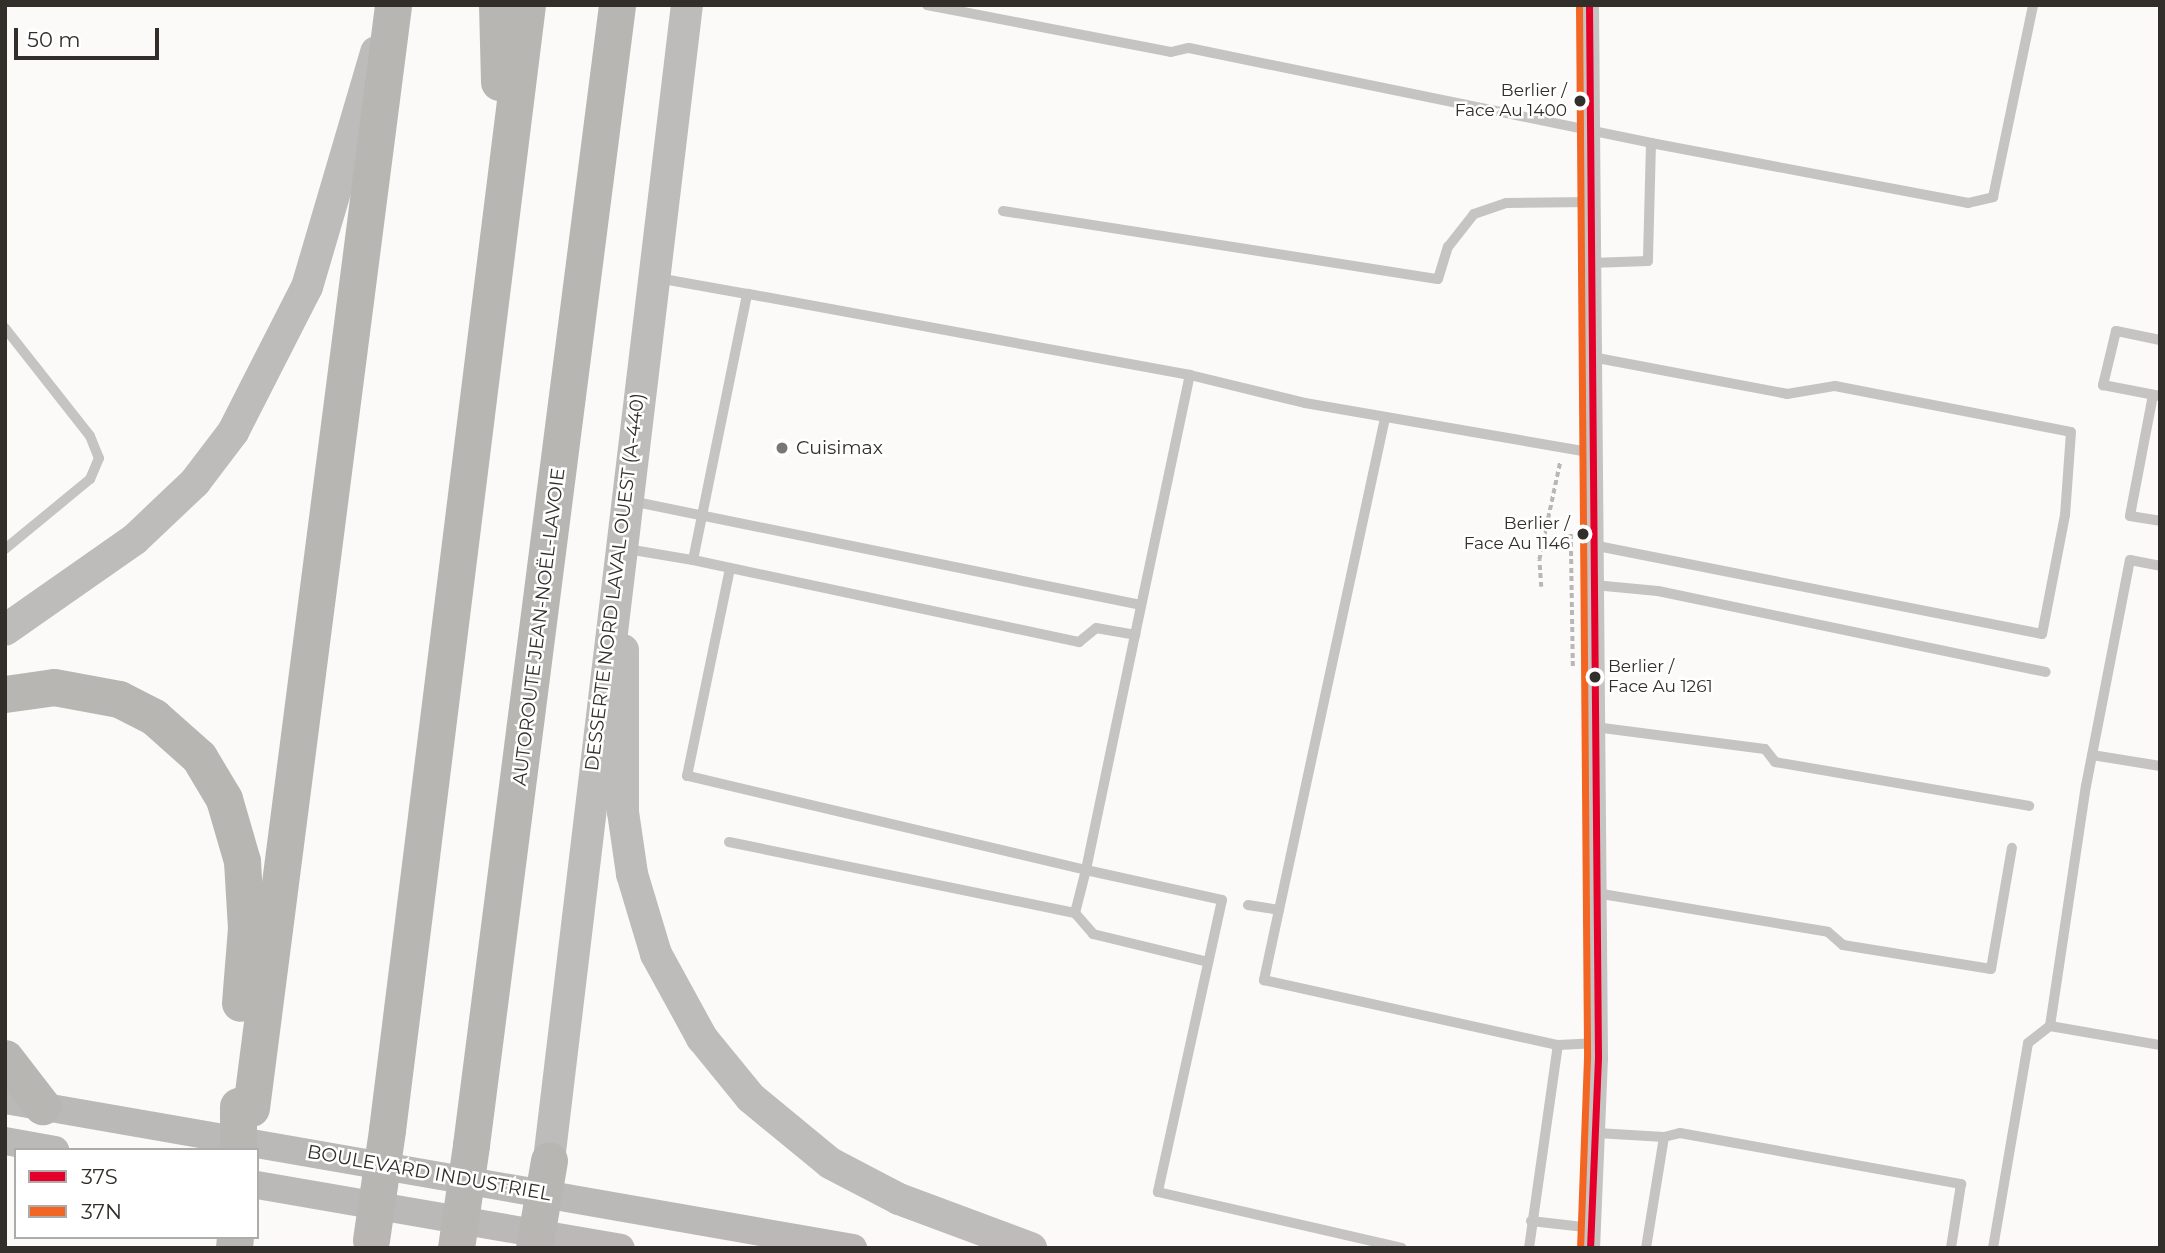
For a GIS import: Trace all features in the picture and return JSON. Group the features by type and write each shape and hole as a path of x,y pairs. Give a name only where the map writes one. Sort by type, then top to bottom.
{"highway":[{"path":"238,1148 391,5"},
{"path":"497,5 502,206"},
{"path":"370,1244 387,1130 527,5"},
{"name":"AUTOROUTE JEAN-NOËL-LAVOIE","path":"456,1248 617,5"},
{"path":"5,694 54,687 119,699 171,730 218,786 238,845 246,907 246,1148"},
{"path":"5,1058 42,1106"},
{"path":"534,1248 549,1160"}],"main road":[{"path":"5,630 171,507 250,405 307,287 391,5"},
{"name":"DESSERTE NORD LAVAL OUEST (A-440)","path":"549,1160 687,5"},
{"path":"623,530 628,855 649,934 690,1019 751,1098 830,1163 899,1199 1031,1248"}],"street":[{"path":"1589,5 1598,1043 1597,1133 1590,1248"},
{"name":"BOULEVARD INDUSTRIEL","path":"5,1100 853,1248"},
{"path":"5,1141 44,1148"},
{"path":"259,1185 621,1248"}],"lane":[{"path":"927,5 1171,52 1189,48 1651,143 1968,203 1993,197 2033,5"},
{"path":"1591,263 1648,261 1651,143"},
{"path":"1003,211 1438,279 1448,247 1474,214 1506,203 1591,202"},
{"path":"653,277 1190,375 1385,418 1593,453"},
{"path":"693,561 747,294"},
{"path":"5,328 90,436 99,458 90,479 5,550"},
{"path":"2160,340 2116,331 2103,385 2156,396 2130,516 2160,521"},
{"path":"1592,357 1787,394 1835,386 2071,432 2065,514 2042,634 1594,545"},
{"path":"1075,913 1190,375"},
{"path":"1385,418 1264,980 1558,1045 1598,1043"},
{"path":"623,530 702,514 1141,605"},
{"path":"623,530 693,561 1079,642 1096,628 1135,635"},
{"path":"1993,1248 2028,1043 2050,1026 2092,755 2130,560 2160,566"},
{"path":"730,568 687,776 1222,900 1158,1192 1402,1248"},
{"path":"1594,585 1658,591 2046,672"},
{"path":"1595,727 1765,749 1775,762 2029,806"},
{"path":"2092,755 2160,766"},
{"path":"729,842 1075,913 1093,934 1208,962"},
{"path":"1596,893 1828,932 1843,945 1991,969 2012,848"},
{"path":"1248,905 1279,910"},
{"path":"2050,1026 2160,1045"},
{"path":"1529,1248 1558,1045"},
{"path":"1597,1133 1664,1137 1680,1133 1961,1184 1951,1248"},
{"path":"1646,1248 1664,1137"},
{"path":"1531,1221 1592,1228"}],"path":[{"path":"1541,587 1539,560 1559,464"},
{"path":"1571,534 1574,677"}],"transit line":[{"name":"37N","path":"1579,5 1587,1058 1580,1248"},
{"name":"37S","path":"1589,5 1598,1058 1590,1248"}],"place":[{"name":"Berlier / Face Au 1400","path":"1580,101"},
{"name":"Cuisimax","path":"782,448"},
{"name":"Berlier / Face Au 1146","path":"1583,534"},
{"name":"Berlier / Face Au 1261","path":"1595,677"}]}
